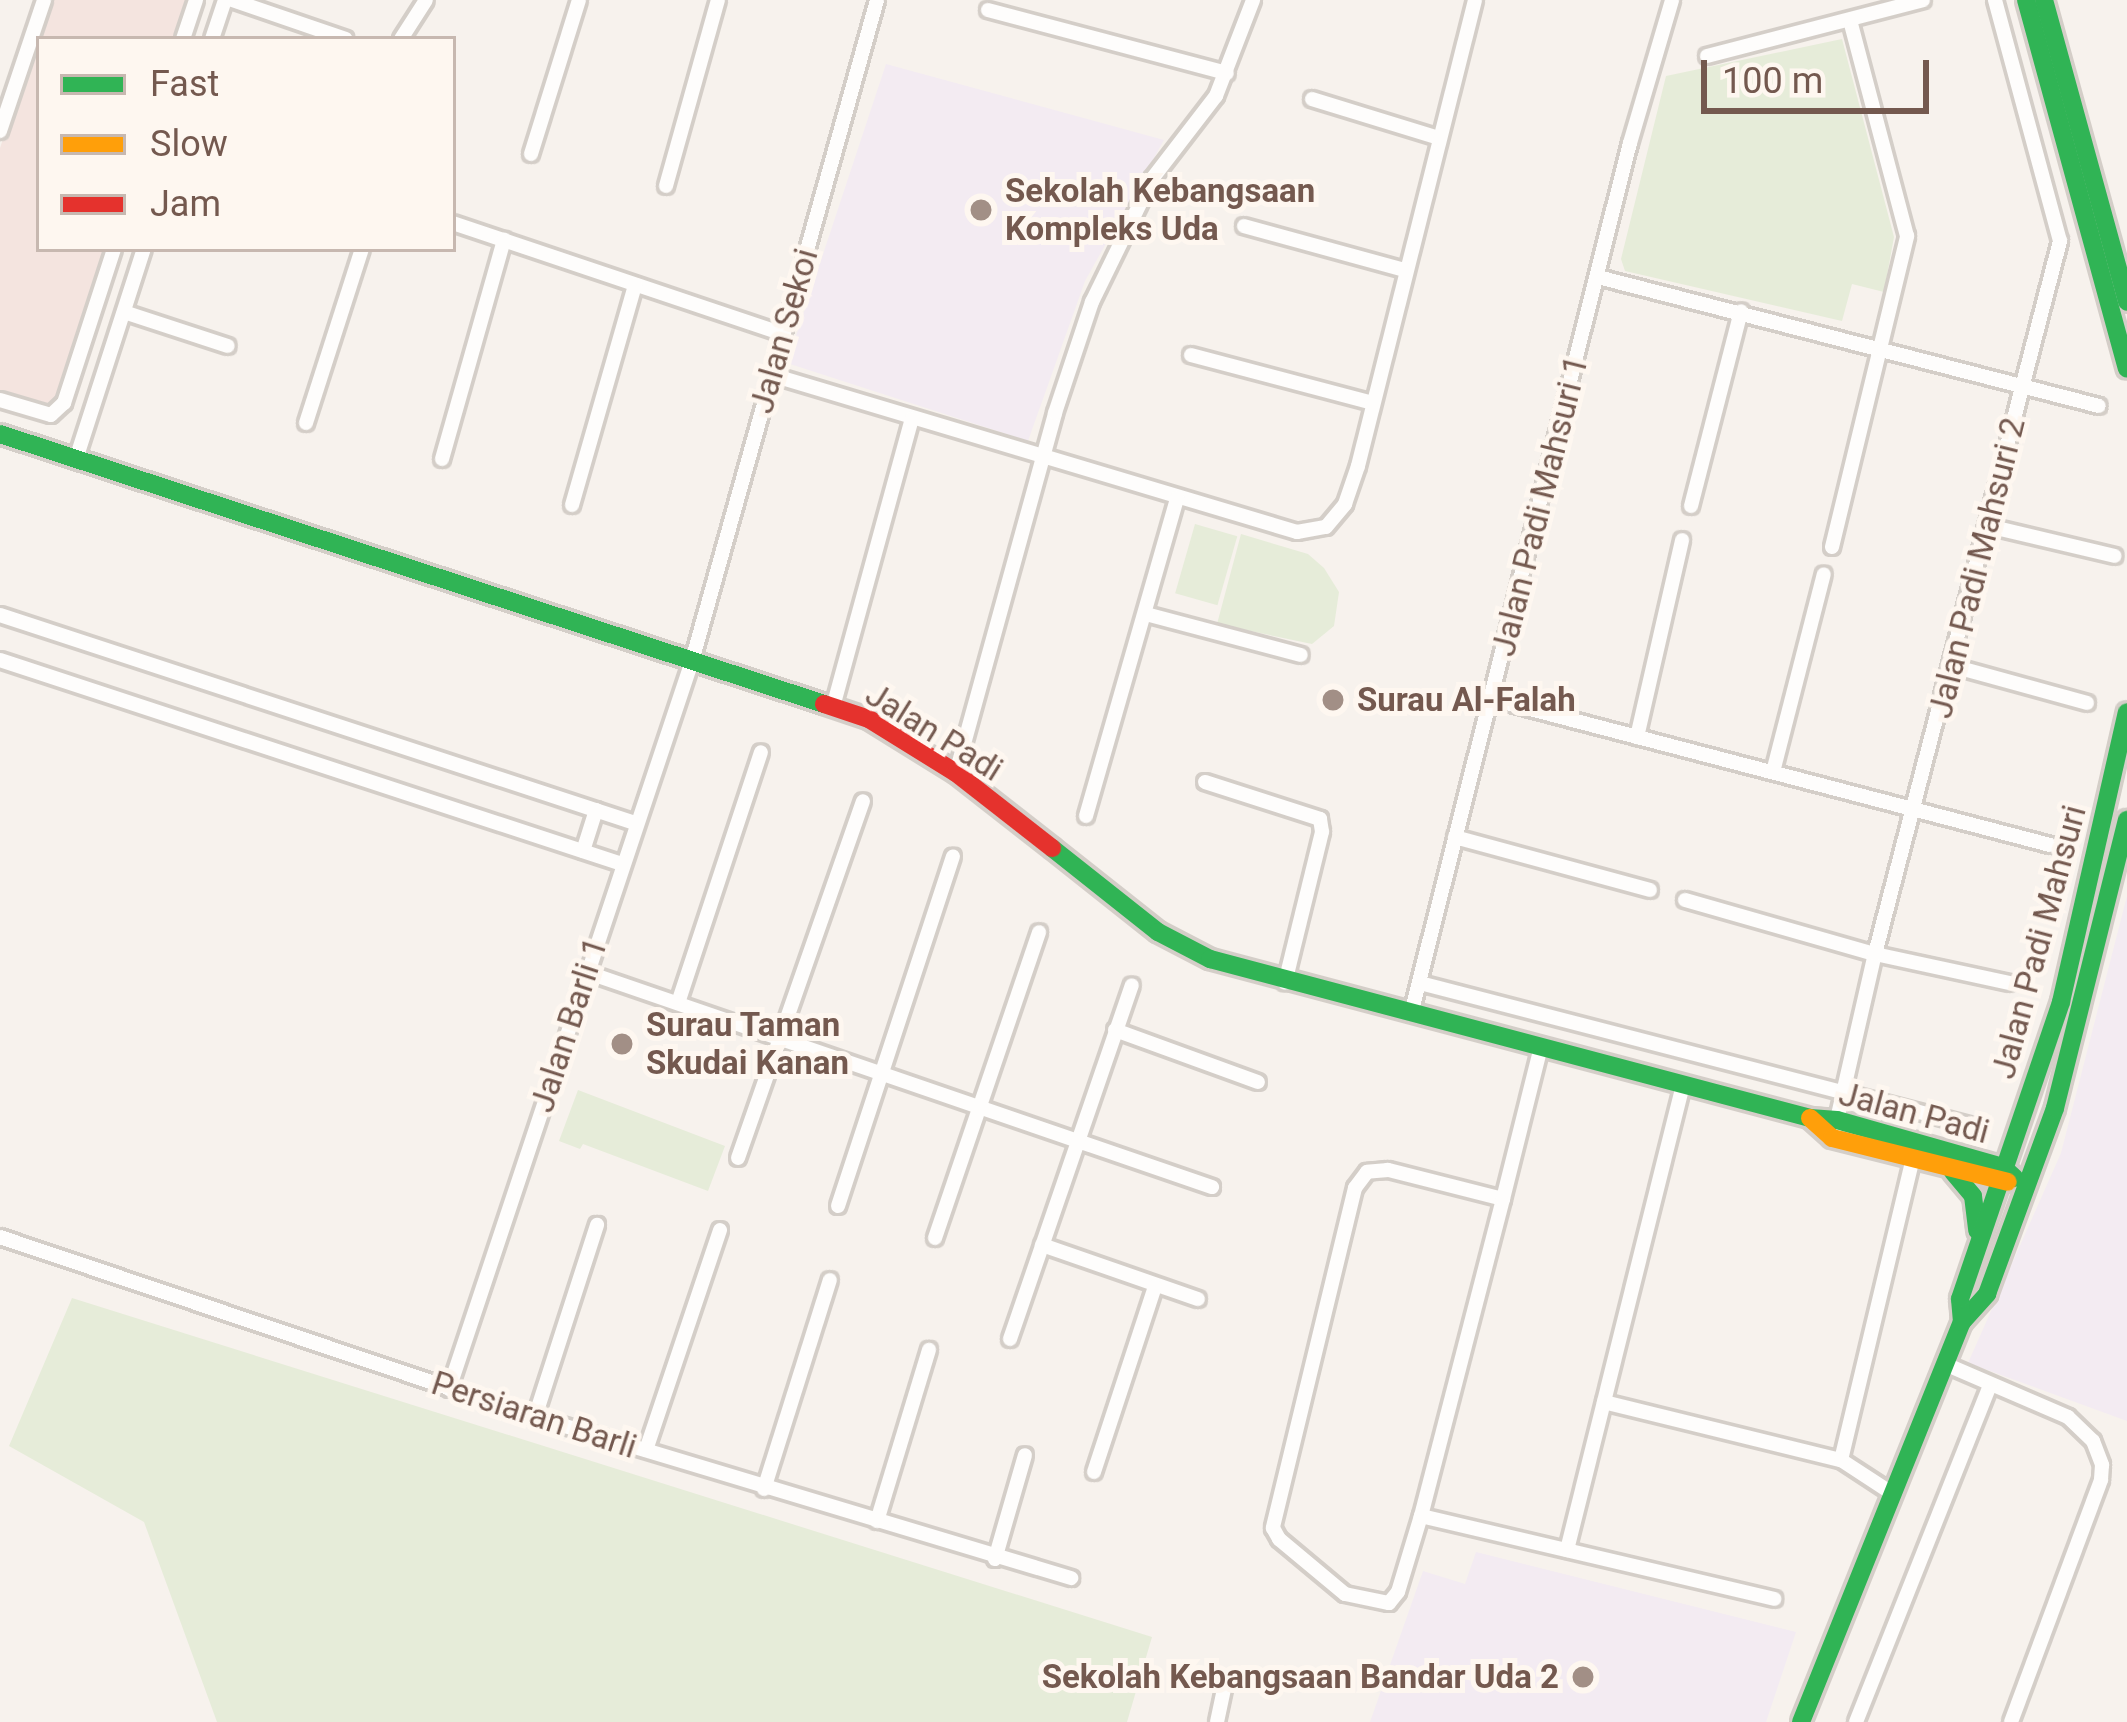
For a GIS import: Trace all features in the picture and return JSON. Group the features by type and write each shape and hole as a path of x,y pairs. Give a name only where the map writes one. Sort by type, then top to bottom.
{"main road":[{"path":"2026,0 2127,368"},
{"path":"2044,0 2127,302"},
{"name":"Jalan Padi","path":"0,434 869,719 956,773 1157,932 1210,959 1285,983 1810,1118 1912,1161 1953,1172 2005,1176"},
{"name":"Jalan Padi Mahsuri","path":"1962,1322 1960,1300 2061,1002 2127,712"},
{"name":"Jalan Padi Mahsuri","path":"1801,1722 1962,1322 1980,1305 2065,1073 2127,820"},
{"path":"1980,1305 2017,1193 2005,1176 2055,1081 2065,1073"},
{"name":"Jalan Padi","path":"1835,1129 2005,1176"},
{"path":"1953,1172 1973,1196 1978,1242"}],"street":[{"path":"0,131 44,0"},
{"path":"184,36 196,0"},
{"path":"213,36 228,0 337,36"},
{"path":"403,36 426,0"},
{"path":"531,154 579,0"},
{"path":"666,186 718,0"},
{"name":"Jalan Sekoi","path":"692,661 877,0"},
{"path":"956,773 1043,457 1114,250 1159,168 1216,97 1253,0"},
{"path":"772,375 1297,532 1326,527 1345,504 1474,0"},
{"name":"Jalan Padi Mahsuri 1","path":"1412,1014 1672,0"},
{"path":"1707,56 1923,0"},
{"name":"Jalan Padi Mahsuri 2","path":"1835,1129 1875,954 1953,666 2060,231 1995,0"},
{"path":"988,10 1227,73"},
{"path":"1832,547 1906,236 1850,20"},
{"path":"1312,99 1439,138"},
{"path":"456,225 783,334"},
{"path":"1244,226 1405,270"},
{"path":"442,460 504,241"},
{"path":"0,400 51,415 58,411 113,252"},
{"path":"76,459 143,252"},
{"path":"306,423 361,252"},
{"path":"1598,277 2099,406"},
{"path":"572,506 635,285"},
{"path":"1690,506 1741,311"},
{"path":"124,312 228,346"},
{"path":"1191,355 1373,404"},
{"path":"833,706 912,419"},
{"path":"1086,816 1177,498"},
{"path":"1988,526 2115,556"},
{"path":"1637,737 1682,540"},
{"path":"1774,772 1825,574"},
{"path":"1146,614 1301,655"},
{"path":"0,615 635,823"},
{"path":"0,659 622,864"},
{"name":"Jalan Barli 1","path":"449,1389 479,1276 692,661"},
{"path":"1953,666 2087,703"},
{"path":"1492,699 2050,844"},
{"path":"678,1003 761,752"},
{"path":"1205,782 1320,819 1322,832 1285,983"},
{"path":"738,1158 862,801"},
{"path":"584,851 596,811"},
{"path":"1455,837 1650,890"},
{"path":"838,1206 953,856"},
{"path":"1685,900 1875,954 2008,983"},
{"path":"935,1238 1039,932"},
{"path":"586,972 1212,1187"},
{"path":"1420,982 1977,1127"},
{"path":"1010,1339 1132,985"},
{"path":"1115,1030 1258,1082"},
{"path":"1503,1198 1388,1170 1367,1172 1355,1189 1274,1528 1279,1539 1345,1594 1388,1603 1398,1592 1421,1516 1503,1198 1541,1047"},
{"path":"1568,1550 1683,1084"},
{"path":"1840,1460 1912,1161"},
{"path":"535,1417 597,1225"},
{"path":"646,1450 720,1229"},
{"name":"Persiaran Barli","path":"0,1237 75,1262 128,1272 535,1417 994,1559 1071,1578"},
{"path":"1042,1245 1198,1300"},
{"path":"764,1489 830,1280"},
{"path":"1094,1472 1156,1287"},
{"path":"877,1521 929,1350"},
{"path":"1945,1364 2068,1417 2093,1441 2102,1465 2101,1480 2011,1722"},
{"path":"1856,1722 1990,1385"},
{"path":"1604,1402 1840,1460 1893,1494"},
{"path":"994,1559 1025,1455"},
{"path":"1421,1516 1774,1599"},
{"path":"1217,1722 1226,1684"}],"shaded area":[{"path":"49,0 191,0 179,36 37,36"},
{"path":"36,39 36,252 107,252 51,421 0,404 0,148"},
{"name":"Sekolah Kebangsaan Kompleks Uda","path":"886,64 1164,140 1085,281 1028,441 787,363"},
{"path":"2127,896 2127,1421 1968,1363 2061,1153"},
{"name":"Sekolah Kebangsaan Bandar Uda 2","path":"1476,1552 1796,1632 1766,1722 1370,1722 1423,1571 1465,1584"}],"green space":[{"path":"1842,39 1894,237 1884,292 1852,284 1842,321 1625,271 1621,259 1666,76"},
{"path":"1195,524 1237,536 1217,605 1175,593"},
{"path":"1241,534 1308,554 1324,568 1339,592 1334,626 1312,644 1217,624"},
{"path":"578,1090 725,1146 708,1191 583,1144 580,1149 559,1141"},
{"path":"72,1298 1152,1637 1127,1722 217,1722 144,1522 9,1446"}],"traffic: fast":[{"path":"2026,0 2127,368"},
{"path":"2044,0 2127,302"},
{"path":"0,434 824,704"},
{"path":"1801,1722 1962,1322 1960,1299 2061,1002 2127,712"},
{"path":"1962,1322 1987,1294 2055,1108 2127,820"},
{"path":"1052,848 1158,932 1210,959 1810,1118 1837,1120 2003,1167 2015,1178"},
{"path":"1953,1172 1973,1196 1977,1231"}],"traffic: slow":[{"path":"1810,1118 1832,1138 2008,1182"}],"traffic: jam":[{"path":"824,704 869,719 956,773 1052,848"}],"place":[{"name":"Sekolah Kebangsaan Kompleks Uda","path":"981,210"},
{"name":"Surau Al-Falah","path":"1333,700"},
{"name":"Surau Taman Skudai Kanan","path":"622,1044"},
{"name":"Sekolah Kebangsaan Bandar Uda 2","path":"1583,1677"}]}
